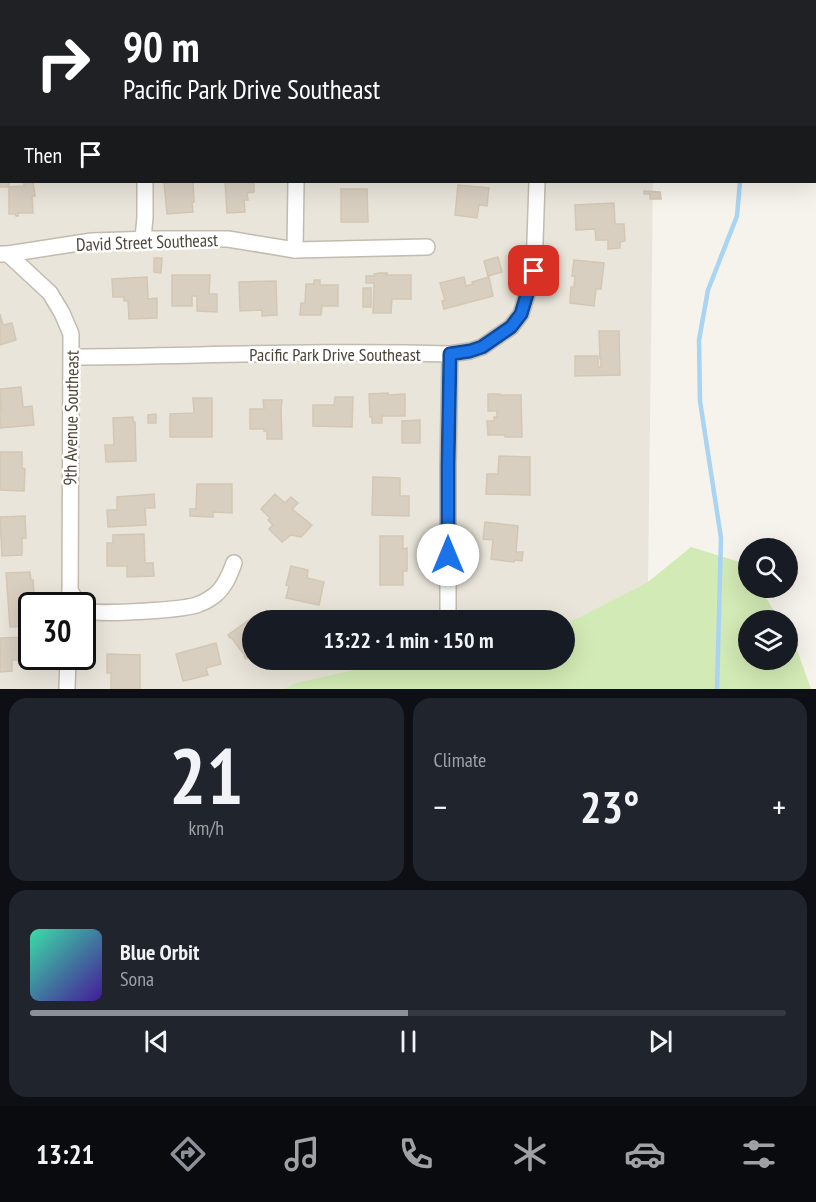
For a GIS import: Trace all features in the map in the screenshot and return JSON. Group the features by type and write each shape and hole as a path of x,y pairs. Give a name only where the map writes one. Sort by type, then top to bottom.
{"street":[{"path":"143,239 146,217 145,183"},
{"path":"295,250 296,183"},
{"name":"Pacific Park Drive Southeast","path":"72,357 310,353 450,354 482,347 511,327 521,314 534,271 537,183"},
{"name":"David Street Southeast","path":"4,254 92,241 143,239 228,239 295,250 427,247"},
{"name":"9th Avenue Southeast","path":"4,254 50,293 71,334 70,592"},
{"path":"448,610 450,354"},
{"path":"96,611 175,610 199,605 218,593 228,579 234,563"},
{"path":"67,689 68,670"}],"shaded area":[{"path":"0,183 653,183 648,582 575,619 575,610 242,610 242,670 354,670 296,683 284,689 0,689"}],"green space":[{"path":"691,547 738,562 738,598 766,598 773,610 738,610 738,670 798,670 798,653 811,689 284,689 295,683 354,670 575,670 575,619 648,582"}],"building":[{"path":"0,183 9,183 9,187 0,187"},
{"path":"24,183 33,183 35,196 32,196 33,213 18,213 18,216 9,214 9,187 24,186"},
{"path":"164,183 193,183 193,212 167,214"},
{"path":"225,183 254,183 254,192 247,193 248,200 244,200 245,212 227,213"},
{"path":"458,185 489,188 487,206 479,205 477,218 455,215"},
{"path":"341,189 367,189 368,222 341,222"},
{"path":"644,191 660,192 661,199 650,199 650,194 644,194"},
{"path":"614,203 615,224 624,224 625,241 620,242 620,248 608,249 608,240 596,240 595,229 576,230 575,205"},
{"path":"498,257 502,272 488,276 484,261"},
{"path":"154,258 162,258 161,273 154,272"},
{"path":"574,260 604,263 601,289 596,289 594,306 570,303 571,287 574,287 575,276 572,276"},
{"path":"379,273 411,275 411,299 392,299 391,313 373,313 374,283 366,283 366,276"},
{"path":"172,275 210,275 209,294 217,294 217,312 197,311 197,296 192,296 192,306 172,306"},
{"path":"147,277 148,299 157,298 157,318 129,319 128,301 124,301 124,297 113,297 112,279"},
{"path":"464,277 466,286 489,277 493,296 444,309 442,301 445,300 440,283"},
{"path":"314,280 320,280 320,285 338,285 338,306 322,306 321,315 300,315 301,303 305,303 306,284 314,284"},
{"path":"276,281 277,315 262,316 262,310 240,311 239,282"},
{"path":"363,288 371,288 371,307 363,307"},
{"path":"0,314 3,325 12,323 16,340 0,345"},
{"path":"599,331 619,331 620,375 575,376 575,356 598,356 598,367 601,367"},
{"path":"21,387 23,407 32,406 34,425 0,428 0,389"},
{"path":"388,393 388,395 405,394 405,416 382,416 382,423 372,423 369,394"},
{"path":"488,394 521,395 522,437 488,435 487,421 494,421 497,411 488,411"},
{"path":"335,397 353,397 352,427 313,426 313,405 334,405"},
{"path":"193,398 212,398 212,437 170,437 170,414 194,413"},
{"path":"263,400 282,400 282,439 267,439 267,431 264,429 250,429 250,409 264,409"},
{"path":"156,414 156,423 148,423 148,415"},
{"path":"133,417 136,461 106,462 105,445 114,445 113,418"},
{"path":"420,420 420,443 402,443 402,421"},
{"path":"0,452 22,452 22,468 25,469 24,491 0,490"},
{"path":"499,456 530,457 530,495 486,494 487,474 498,474"},
{"path":"373,477 400,478 400,496 409,496 409,516 372,515"},
{"path":"197,484 232,484 232,513 213,512 213,517 190,516 190,509 196,509"},
{"path":"154,494 155,508 145,508 146,525 108,527 107,510 117,510 117,497"},
{"path":"275,494 285,503 291,497 298,503 292,509 312,525 301,537 291,535 282,542 269,529 273,525 261,509"},
{"path":"25,516 26,538 22,538 22,555 2,556 0,517"},
{"path":"485,522 518,526 516,552 523,552 522,561 491,559 493,540 483,539"},
{"path":"144,534 145,563 153,563 154,576 127,577 127,566 107,566 107,543 113,543 113,535"},
{"path":"380,536 403,536 403,549 407,548 407,571 403,571 403,585 380,585"},
{"path":"291,566 308,570 307,578 324,582 319,605 286,598 289,586 286,585"},
{"path":"30,572 31,580 33,580 34,592 18,592 18,627 10,627 6,573"},
{"path":"242,625 242,652 231,637 228,635"},
{"path":"18,637 18,660 12,660 12,671 0,672 0,638"},
{"path":"216,643 221,664 206,668 208,675 183,681 176,654"},
{"path":"107,654 140,655 140,689 111,689 111,673 107,673"}],"waterway":[{"path":"717,689 721,538 700,401 699,340 708,290 737,216 740,183"}],"route":[{"path":"448,555 450,354 482,347 511,327 521,314 534,271"}]}
